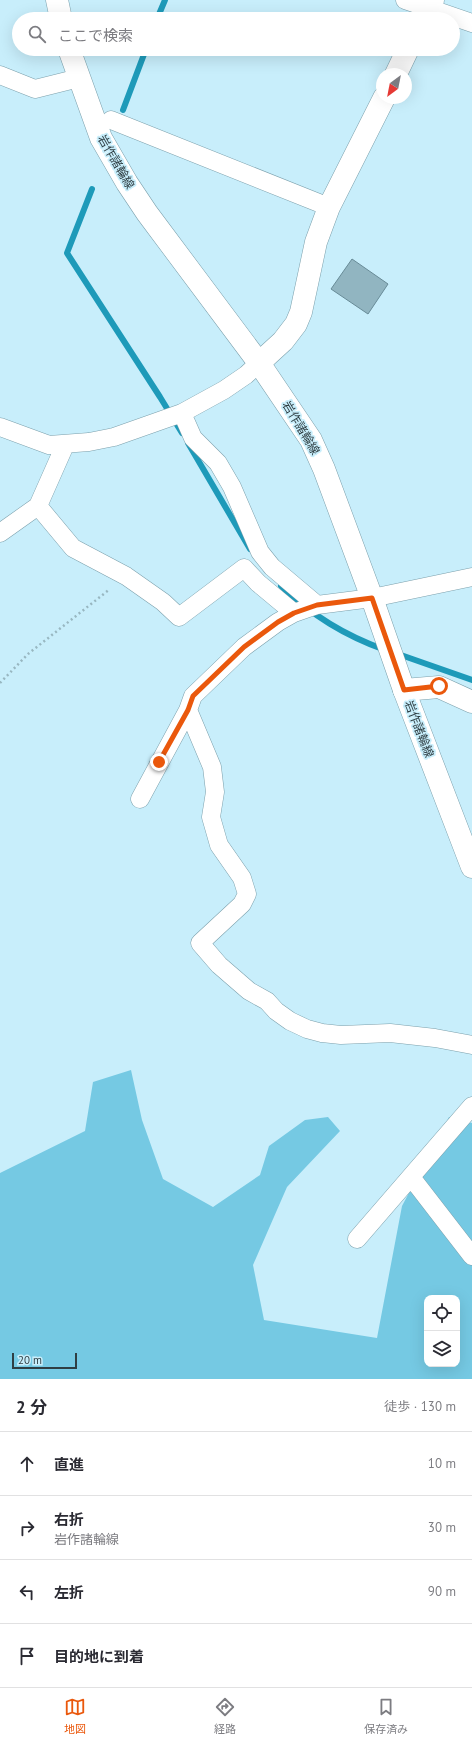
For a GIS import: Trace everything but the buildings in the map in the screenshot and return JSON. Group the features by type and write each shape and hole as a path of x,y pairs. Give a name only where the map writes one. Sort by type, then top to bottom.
{"main road":[{"path":"57,0 60,12"},
{"name":"岩作諸輪線","path":"71,56 101,138 127,183 147,213 259,362 310,440 324,469 372,598 404,690 472,867"},
{"path":"399,68 405,56"},
{"path":"259,362 283,341 296,324 301,312 316,242 329,207 381,104"},
{"path":"404,690 439,686 472,702"}],"street":[{"path":"405,0 438,12"},
{"path":"460,18 472,22"},
{"path":"0,75 35,89 79,78"},
{"path":"111,120 329,207"},
{"path":"0,427 36,442 49,445 65,445 114,437 182,413 224,390 246,375 259,362"},
{"path":"182,413 193,438 218,463 232,487 260,552 272,567 317,605"},
{"path":"0,533 38,506 65,445"},
{"path":"38,506 73,548 126,576 163,602 179,617 244,568 258,583 294,613"},
{"path":"140,799 188,710 193,696 244,647 278,622 294,613 317,605 372,598 472,577"},
{"path":"188,710 212,767 215,792 211,817 219,845 242,878 248,894 242,904 200,942 214,959 249,991 267,1000 276,1011 290,1021 306,1029 322,1033 341,1035 397,1034 435,1038 472,1045"},
{"path":"358,1239 472,1106"},
{"path":"411,1177 472,1256"}],"path":[{"path":"0,683 28,654 126,576"}],"shaded area":[{"path":"131,1070 142,1120 163,1179 213,1207 260,1175 269,1146 305,1120 328,1117 340,1131 287,1187 253,1265 264,1320 377,1338 402,1206 449,1117 472,1123 472,1379 0,1379 0,1173 85,1131 93,1082"}],"waterway":[{"path":"160,12 165,0"},
{"path":"123,110 143,56"},
{"path":"92,189 67,253 182,433"},
{"path":"188,443 250,549"},
{"path":"281,586 305,607 330,624 356,638 385,650"},
{"path":"398,654 472,680"}],"route":[{"path":"159,762 188,710 193,696 244,647 278,622 294,613 317,605 372,598 404,690 439,686"}]}
